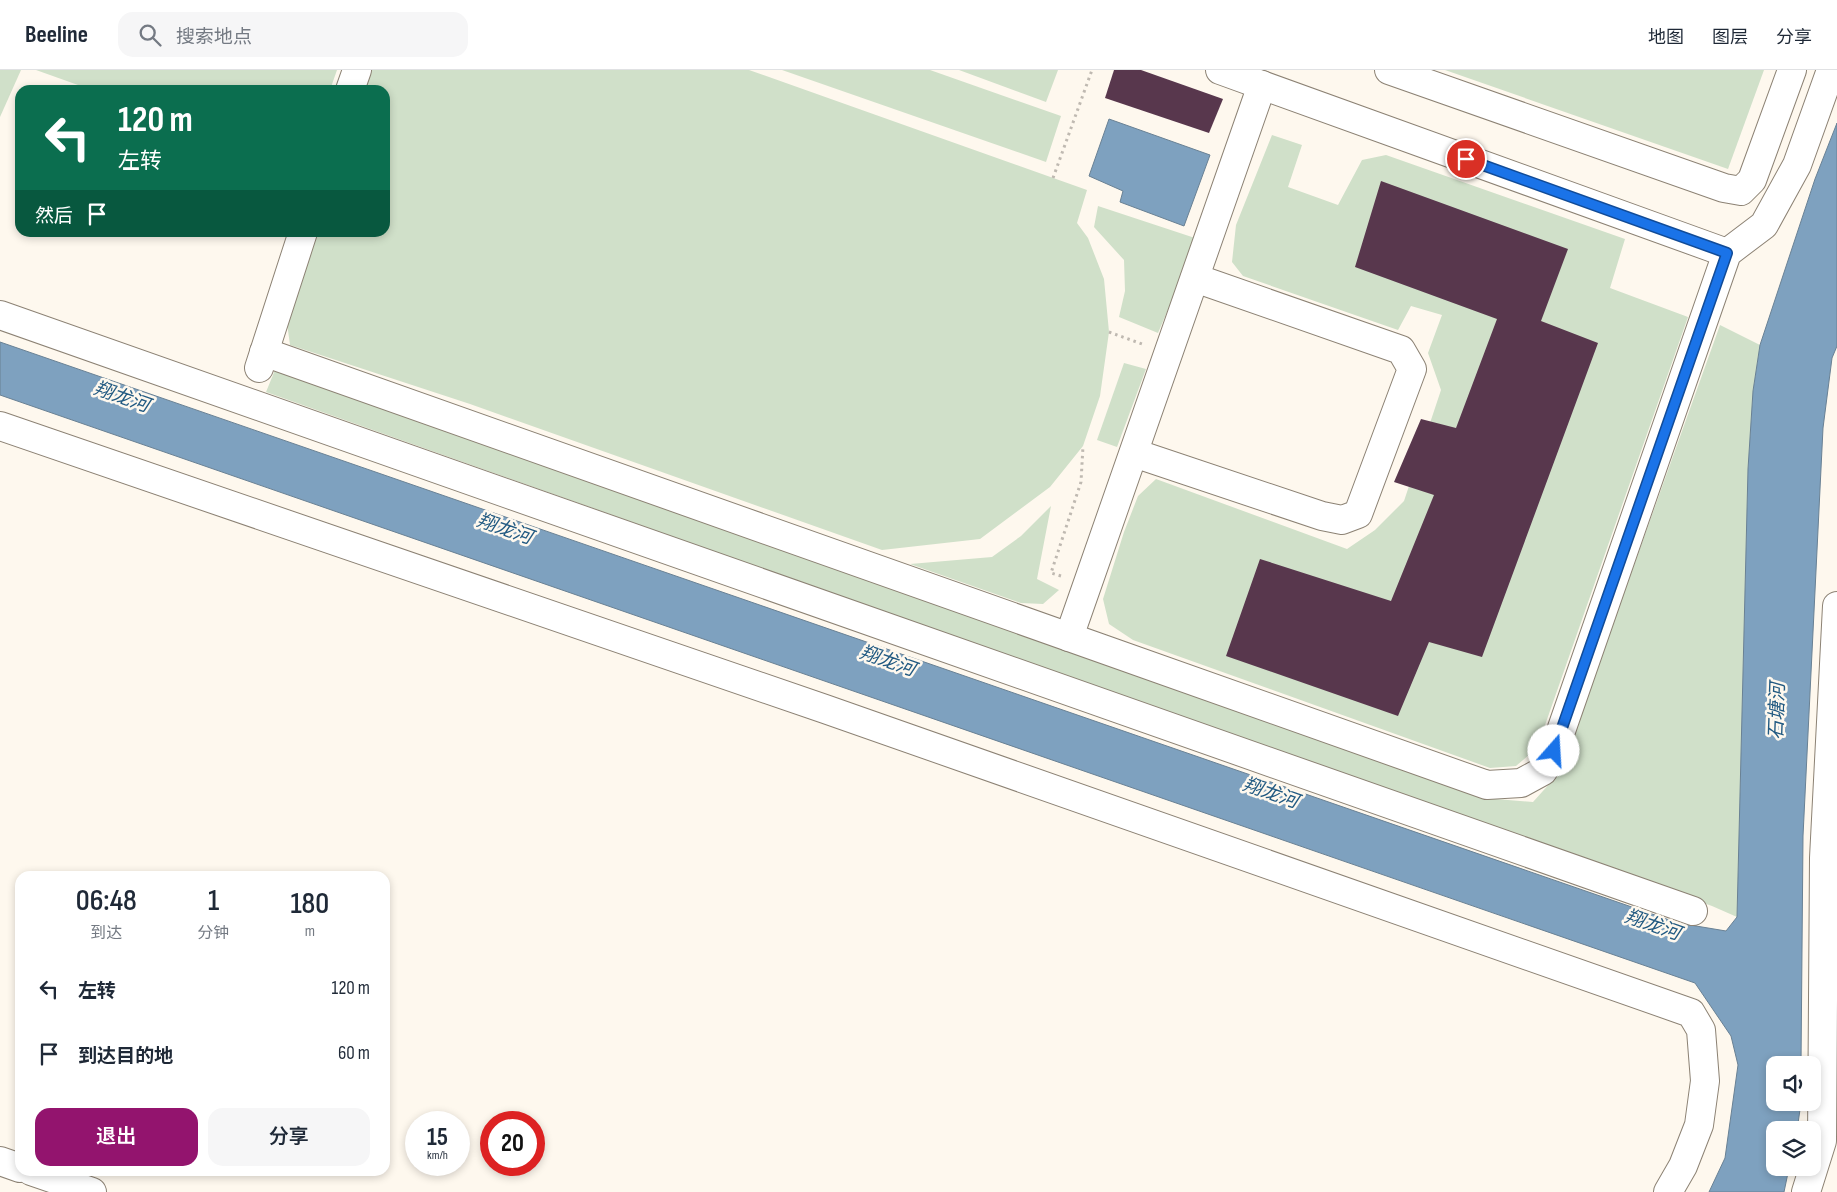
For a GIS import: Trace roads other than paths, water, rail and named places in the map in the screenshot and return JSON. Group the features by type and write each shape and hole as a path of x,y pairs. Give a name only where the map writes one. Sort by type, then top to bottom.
{"street":[{"path":"352,85 357,70"},
{"path":"1220,70 1727,253"},
{"path":"1389,70 1724,188 1741,191 1752,180 1792,70"},
{"path":"301,237 262,360 1069,637 1487,785 1521,783 1543,772 1554,751 1727,253 1764,225 1797,166 1831,70"},
{"path":"1069,637 1262,85"},
{"path":"1134,453 1322,516 1342,520 1358,514 1412,368 1401,350 1195,278"},
{"path":"0,315 1693,911"},
{"path":"0,426 844,716 1692,1013 1701,1030 1705,1081 1698,1125 1683,1166 1668,1192"},
{"path":"1806,1192 1822,1141 1824,858 1837,606"},
{"path":"0,1161 15,1166"},
{"path":"46,1176 92,1192"}],"water":[{"path":"1109,119 1210,155 1184,226 1120,202 1123,191 1089,176"},
{"path":"1837,123 1837,346 1832,358 1823,428 1803,836 1801,1056 1766,1056 1766,1111 1800,1111 1798,1121 1766,1121 1766,1176 1787,1176 1784,1192 1709,1192 1725,1158 1738,1065 1731,1036 1695,983 0,395 0,342 1678,923 1726,931 1737,917 1748,469 1753,391 1760,345 1815,179"}],"water label":[{"name":"翔龙河","path":"122,396"},
{"name":"翔龙河","path":"505,528"},
{"name":"翔龙河","path":"888,660"},
{"name":"石塘河","path":"1776,711"},
{"name":"翔龙河","path":"1271,792"},
{"name":"翔龙河","path":"1653,924"}]}
